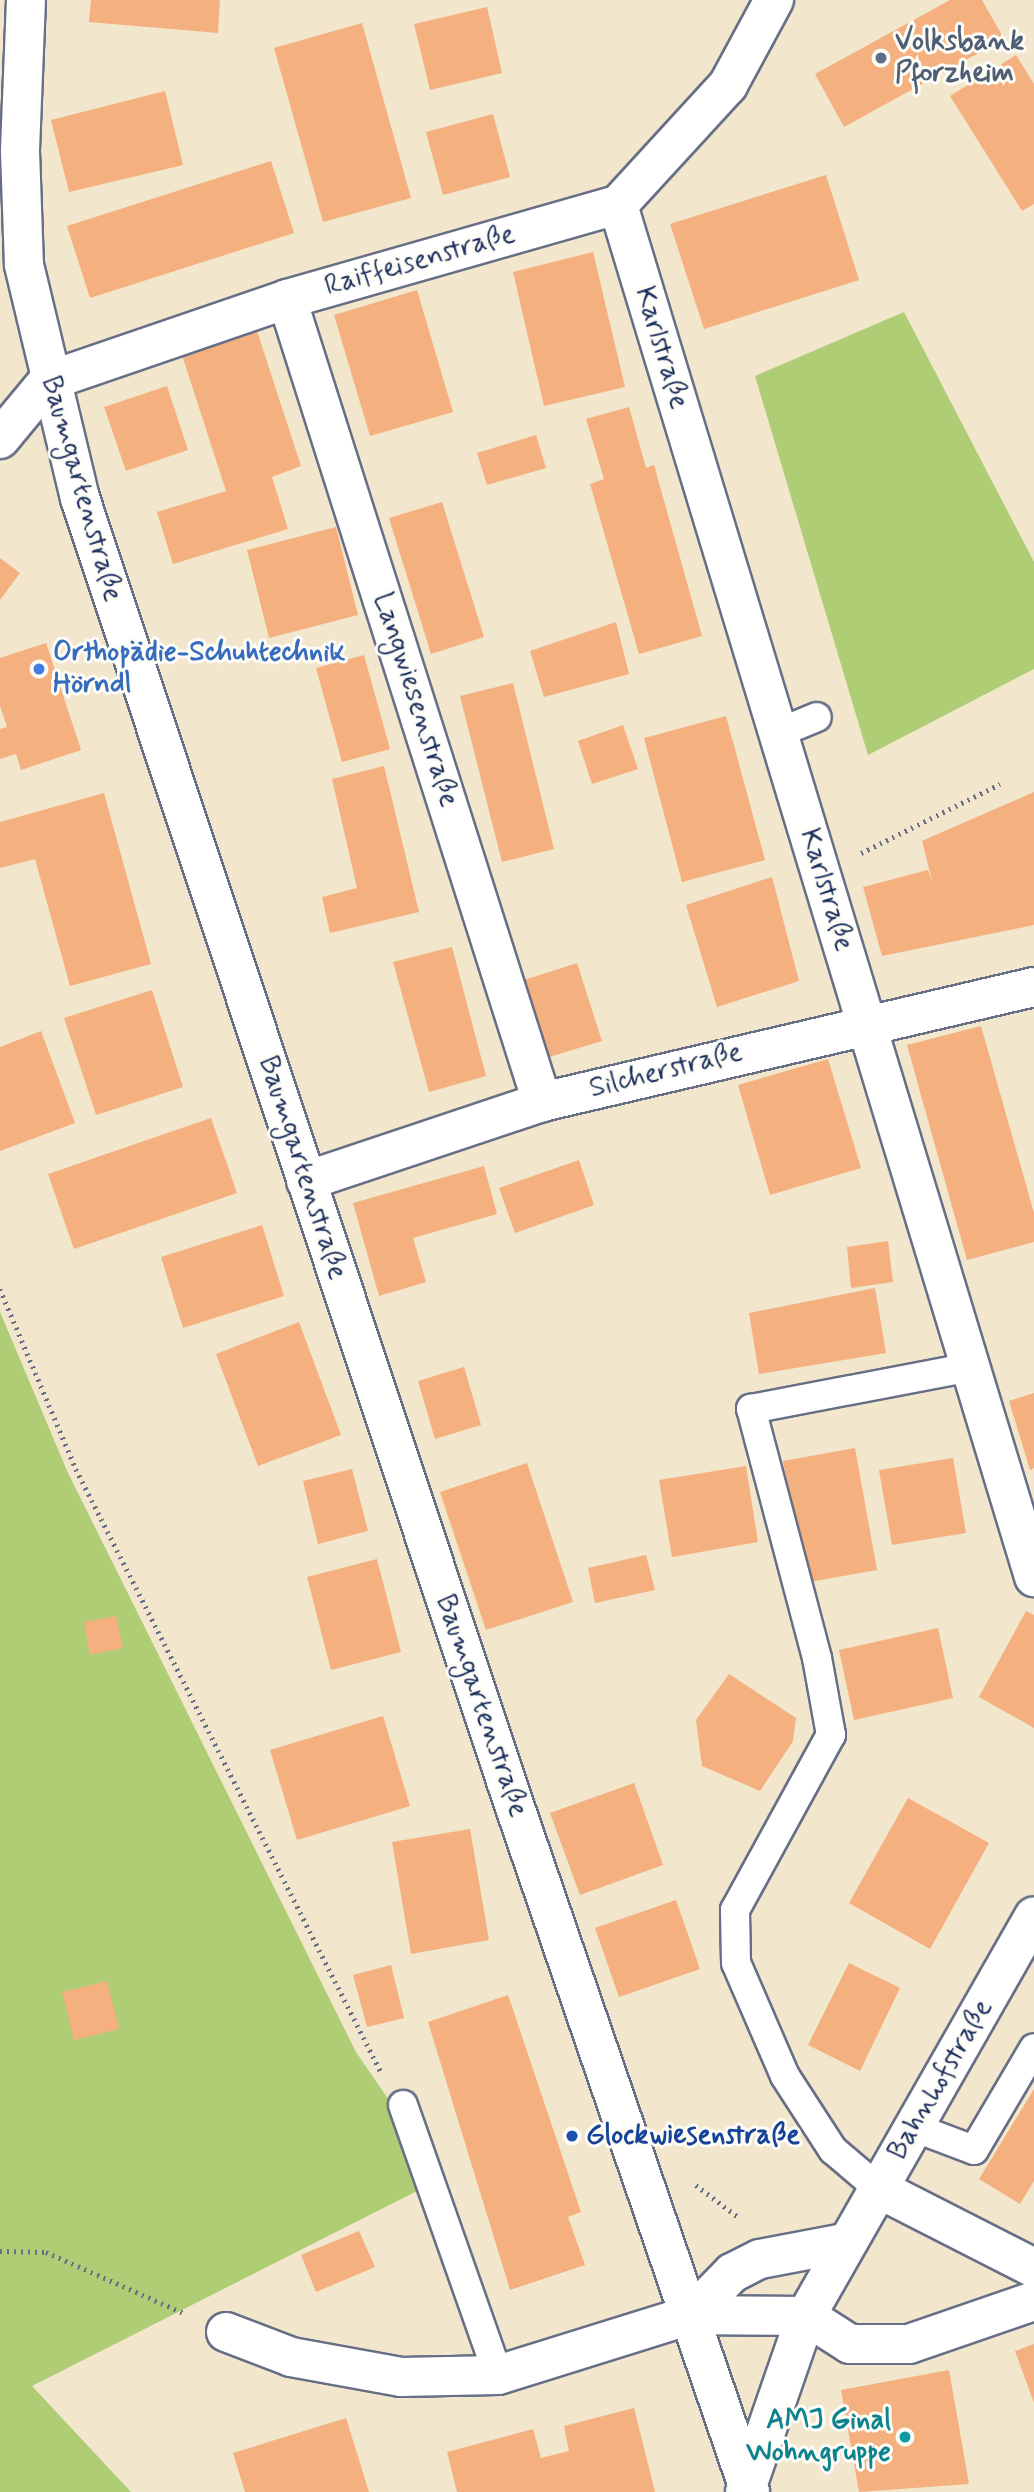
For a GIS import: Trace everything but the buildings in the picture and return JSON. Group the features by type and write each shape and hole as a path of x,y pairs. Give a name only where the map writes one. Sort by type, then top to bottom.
{"street":[{"name":"Baumgartenstraße","path":"26,0 20,151 24,265 48,381 80,498 306,1181 691,2315"},
{"path":"618,205 728,85 774,0"},
{"name":"Raiffeisenstraße","path":"48,381 287,299 618,205"},
{"name":"Karlstraße","path":"618,205 776,734 822,872 1034,1577"},
{"name":"Langwiesenstraße","path":"287,299 542,1102"},
{"path":"0,439 48,381"},
{"name":"Silcherstraße","path":"306,1181 542,1102 866,1021 1034,986"},
{"name":"Bahnhofstraße","path":"748,2491 806,2316 845,2243 1034,1916"},
{"path":"878,2189 1034,2267"},
{"path":"691,2315 732,2273 779,2255 845,2243"},
{"path":"226,2332 291,2357 401,2377 498,2375 691,2315 806,2316 850,2344 909,2344 1034,2301"},
{"name":"Bahnhofstraße","path":"691,2315 748,2491"}],"lane":[{"path":"776,734 817,717"},
{"path":"878,2189 833,2150 785,2076 736,1964 735,1910 831,1735 817,1658 751,1409 971,1367"},
{"path":"913,2127 974,2150 1034,2048"},
{"path":"403,2105 498,2375"}],"path":[{"path":"822,872 1000,784"},
{"path":"0,1289 76,1469 361,2041 403,2105"},
{"path":"693,2182 744,2221 775,2222 779,2255"},
{"path":"0,2252 46,2252 226,2332"}],"green space":[{"path":"904,312 1034,562 1034,669 868,755 755,376"},
{"path":"0,1312 68,1473 356,2052 395,2109 423,2188 32,2386 131,2492 0,2492"}],"place":[{"name":"Volksbank Pforzheim","path":"881,58"},
{"name":"Orthopädie-Schuhtechnik Hörndl","path":"39,669"},
{"name":"Glockwiesenstraße","path":"572,2136"},
{"name":"AMJ Ginal Wohngruppe","path":"905,2437"}]}
